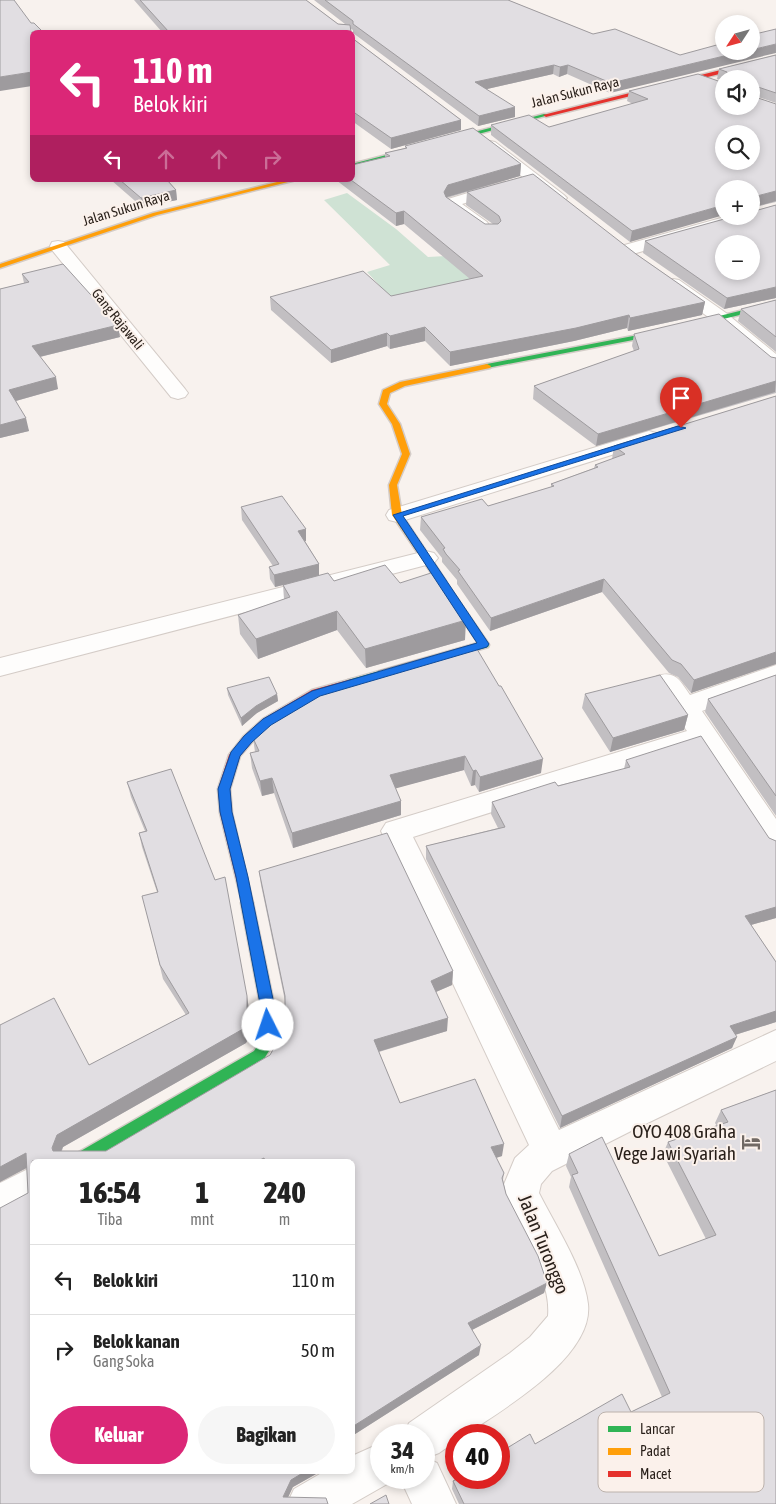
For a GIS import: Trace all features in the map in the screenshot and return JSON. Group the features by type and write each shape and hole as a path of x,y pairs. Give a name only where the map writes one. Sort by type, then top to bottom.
{"street":[{"name":"Jalan Sukun Raya","path":"355,165 472,130 776,58"},
{"path":"697,77 715,85"},
{"path":"472,130 573,209"},
{"path":"490,232 453,205 454,202 534,179"},
{"name":"Jalan Sukun Raya","path":"0,266 155,214 285,182"},
{"path":"626,250 716,225"},
{"path":"611,238 642,261"},
{"name":"Gang Rajawali","path":"58,246 178,393"},
{"path":"657,273 720,317 776,364"},
{"path":"80,1159 259,1055 268,1041 268,1009 255,873 227,820 224,789 235,755 248,739 267,722 316,694 484,644 397,515 393,485 406,454 396,424 383,404 386,392 402,384 514,360 654,334 776,304"},
{"path":"397,515 672,430"},
{"path":"0,668 77,646 426,558"},
{"path":"686,707 776,674"},
{"path":"666,682 686,707 776,842"},
{"path":"368,840 705,736"},
{"path":"396,832 551,1152"},
{"name":"Jalan Turonggo","path":"435,1430 531,1362 554,1342 567,1324 568,1303 564,1289 548,1248 521,1196 520,1189 528,1171 539,1159 551,1152 776,1045"},
{"path":"0,1203 30,1186"},
{"path":"309,1504 370,1470"},
{"path":"427,1489 434,1504"}],"green space":[{"path":"347,193 396,229 428,257 464,255 480,280 406,314 367,272 390,265 324,200"}],"building":[{"path":"0,0 14,0 31,23 34,23 41,30 30,30 30,72 0,77"},
{"path":"140,0 306,0 338,24 350,25 351,30 167,30"},
{"path":"325,0 508,0 593,34 615,29 680,55 715,45 715,58 611,83 568,65 560,67 554,65 475,82 515,107 479,116 353,24 353,21"},
{"path":"776,29 776,44 760,48 760,33"},
{"path":"355,40 461,120 391,138 355,113"},
{"path":"776,55 776,93 760,88 760,70 719,69"},
{"path":"698,74 715,80 715,115 760,115 760,99 776,104 776,191 760,195 760,180 715,180 715,208 632,231 491,125 529,115 549,127 648,99 629,91"},
{"path":"473,128 521,164 448,185 444,192 446,197 485,224 498,224 501,221 499,216 467,192 533,174 636,254 705,302 630,318 629,315 576,328 450,352 425,327 390,336 387,333 331,350 270,297 363,271 391,296 483,276 404,211 396,213 354,182 355,164 390,156 385,153 407,148 405,146"},
{"path":"122,182 169,182 176,190 141,198"},
{"path":"776,205 776,287 727,298 645,241 715,222 715,225 760,225 760,209"},
{"path":"63,264 118,325 32,346 56,377 9,390 26,418 0,425 0,289 29,282 22,274"},
{"path":"776,300 776,337 741,309"},
{"path":"719,314 771,357 776,358 776,381 598,434 534,386 639,349 634,334"},
{"path":"776,396 776,652 694,680 681,664 672,660 604,579 491,618 458,571 460,570 446,554 443,549 445,548 421,517 482,499 488,506 554,486 551,484 598,467 595,465 625,454 614,446"},
{"path":"282,496 306,529 298,531 319,564 274,575 269,567 279,564 241,507"},
{"path":"385,565 400,583 434,572 466,620 365,649 337,611 256,639 238,615 290,597 283,585 328,573 334,581"},
{"path":"474,644 499,686 501,686 543,759 480,777 476,770 473,771 465,756 390,775 401,801 292,833 272,778 260,781 250,753 259,751 253,738 276,716 320,689 382,675 378,671"},
{"path":"660,675 688,715 613,738 585,694"},
{"path":"776,675 776,796 708,699"},
{"path":"269,677 277,694 256,706 241,718 227,688"},
{"path":"701,736 769,838 776,841 776,907 745,916 776,962 776,1011 730,1026 737,1037 562,1116 426,846 505,827 492,802 555,782 558,786 630,767 626,760"},
{"path":"171,769 215,880 225,877 247,996 247,1024 243,1029 57,1135 52,1148 53,1151 106,1151 270,1055 285,1028 285,996 259,871 387,833 453,971 431,981 448,1018 374,1040 400,1103 475,1079 504,1144 491,1147 504,1173 502,1178 506,1194 538,1256 547,1283 468,1323 481,1345 355,1425 355,1159 30,1159 30,1474 301,1474 291,1480 283,1497 326,1498 328,1504 0,1504 0,1208 28,1193 26,1153 0,1167 0,1025 54,998 89,1065 189,1013 160,965 142,896 158,892 139,833 147,831 127,782"},
{"path":"776,1090 776,1504 464,1504 457,1489 510,1489 510,1446 530,1434 535,1444 622,1394 631,1412 670,1393 572,1175 578,1173 569,1154 602,1137 659,1256 716,1235 668,1142 728,1122 721,1110"},
{"path":"386,1495 389,1504 370,1504"}],"traffic: fast":[{"path":"355,165 546,115"},
{"path":"487,366 654,334 776,304"},
{"path":"352,683 484,645 441,581"},
{"path":"80,1159 259,1055 268,1041 268,1009 247,903"}],"traffic: slow":[{"path":"0,266 155,214 285,182"},
{"path":"441,581 397,515 393,485 406,454 396,424 383,404 386,392 403,384 487,366"}],"traffic: jam":[{"path":"546,115 776,58"},
{"path":"247,903 226,813 224,789 235,755 248,739 267,722 316,693 352,683"}],"place":[{"name":"OYO 408 Graha Vege Jawi Syariah","path":"751,1142"}],"route":[{"path":"268,1025 268,1009 248,916 242,877 226,812 224,789 235,755 248,739 267,722 316,694 484,644 397,515 681,428"}]}
